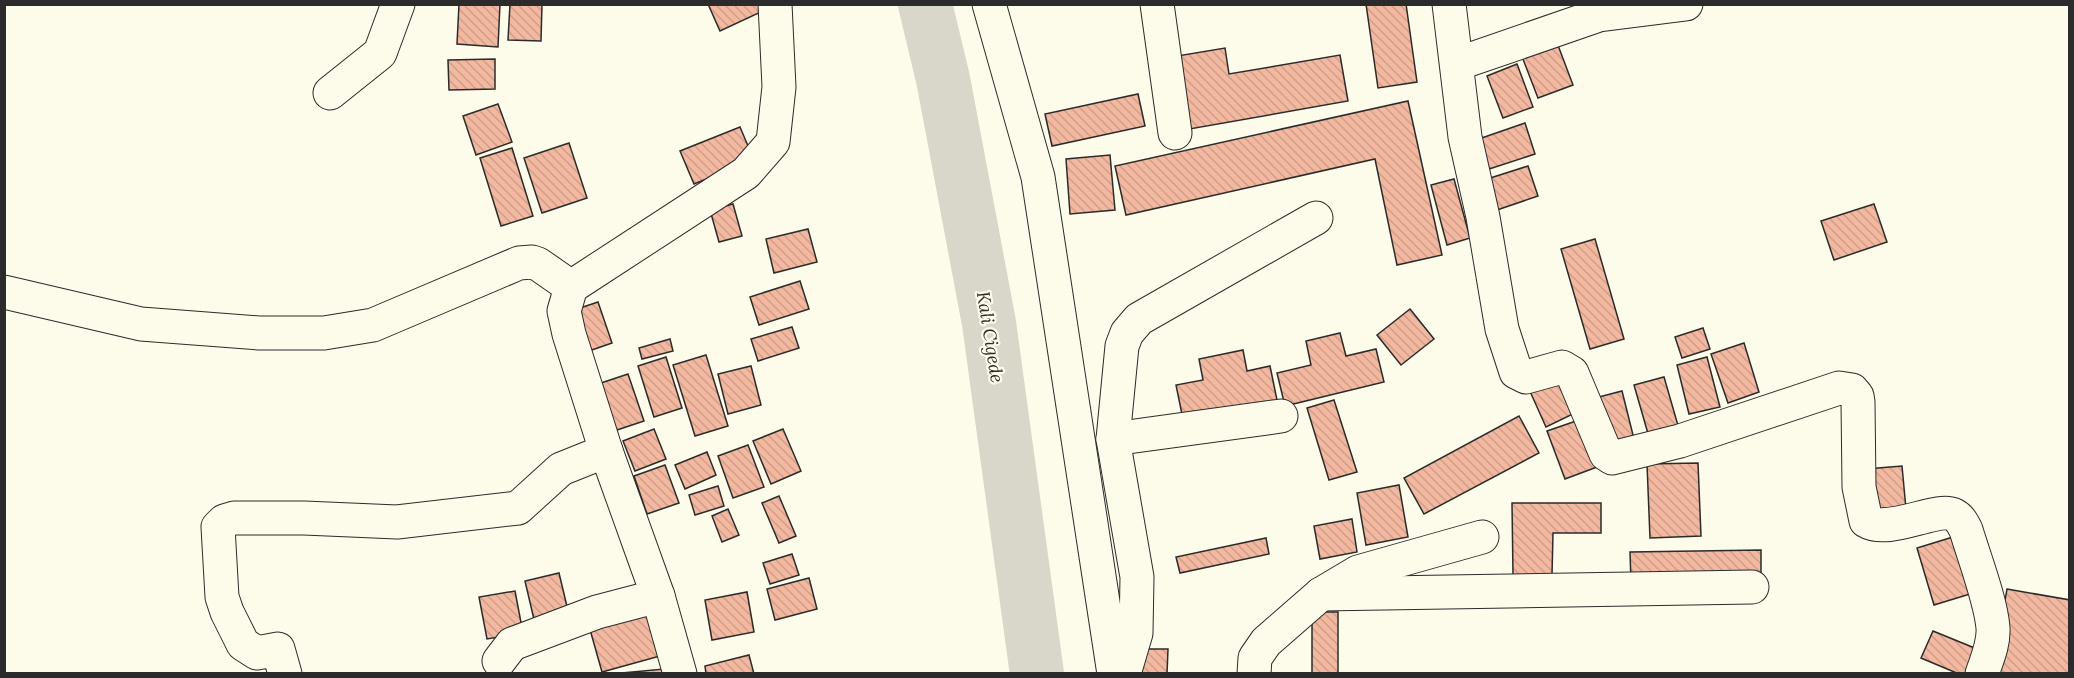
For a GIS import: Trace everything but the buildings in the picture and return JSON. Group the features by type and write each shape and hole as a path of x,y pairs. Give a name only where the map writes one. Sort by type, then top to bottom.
{"street":[{"path":"330,93 380,53 398,4"},
{"path":"680,674 658,596 606,452 564,311 571,287 746,172 773,142 779,87 775,4"},
{"path":"989,4 1038,177 1114,674"},
{"path":"1157,4 1175,133"},
{"path":"1449,4 1465,137 1483,217 1502,329 1516,372 1526,377 1562,368 1572,373 1606,454 1612,458 1680,441 1839,388 1852,390 1857,396 1859,487 1866,520 1877,526 1948,513 1960,520 1966,530 1993,629 1982,674"},
{"path":"1457,64 1599,15 1686,4"},
{"path":"1124,674 1136,633 1137,577 1113,439 1122,346 1127,333 1139,319 1316,218"},
{"path":"4,292 141,324 259,333 324,333 373,325 519,263 538,264 571,287"},
{"path":"1113,439 1281,416"},
{"path":"285,674 278,649 257,653 243,644 227,612 222,597 219,557 219,527 224,521 234,518 304,518 397,522 518,508 561,469 606,452"},
{"path":"1254,674 1255,658 1266,642 1322,594 1358,572 1482,537"},
{"path":"1322,594 1752,587"},
{"path":"499,661 512,644 597,612 658,596"}],"waterway":[{"name":"Kali Cigede","path":"925,4 943,79 989,323 1037,674"}]}
